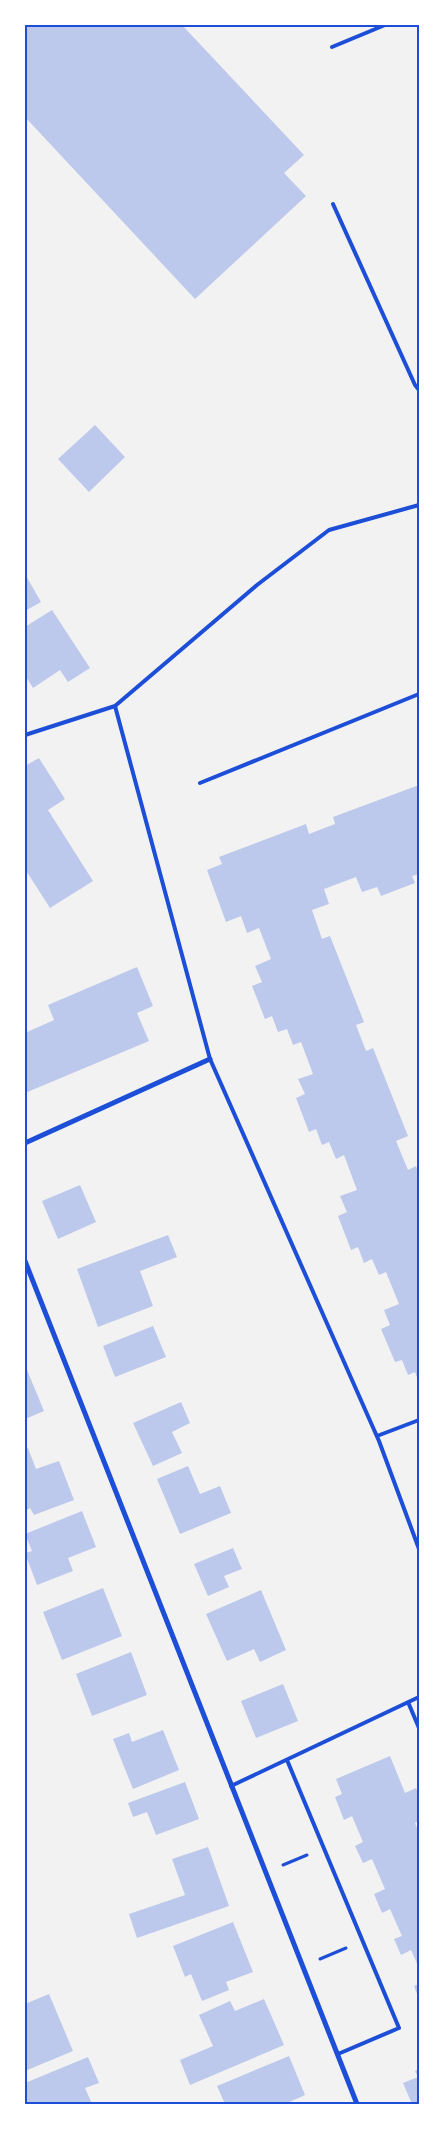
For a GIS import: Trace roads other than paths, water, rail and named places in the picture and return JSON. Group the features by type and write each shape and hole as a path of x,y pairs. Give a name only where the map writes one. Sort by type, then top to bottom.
{"street":[{"path":"25,1143 210,1059"},
{"path":"25,1261 357,2104"}],"lane":[{"path":"332,48 385,25"},
{"path":"333,204 415,385 419,390"},
{"path":"25,735 115,706 257,585 329,530 419,504"},
{"path":"200,783 419,694"},
{"path":"115,706 210,1059 377,1436 419,1549"},
{"path":"377,1436 419,1420"},
{"path":"231,1786 419,1697"},
{"path":"408,1702 419,1728"},
{"path":"287,1760 399,2028 338,2054"}]}
